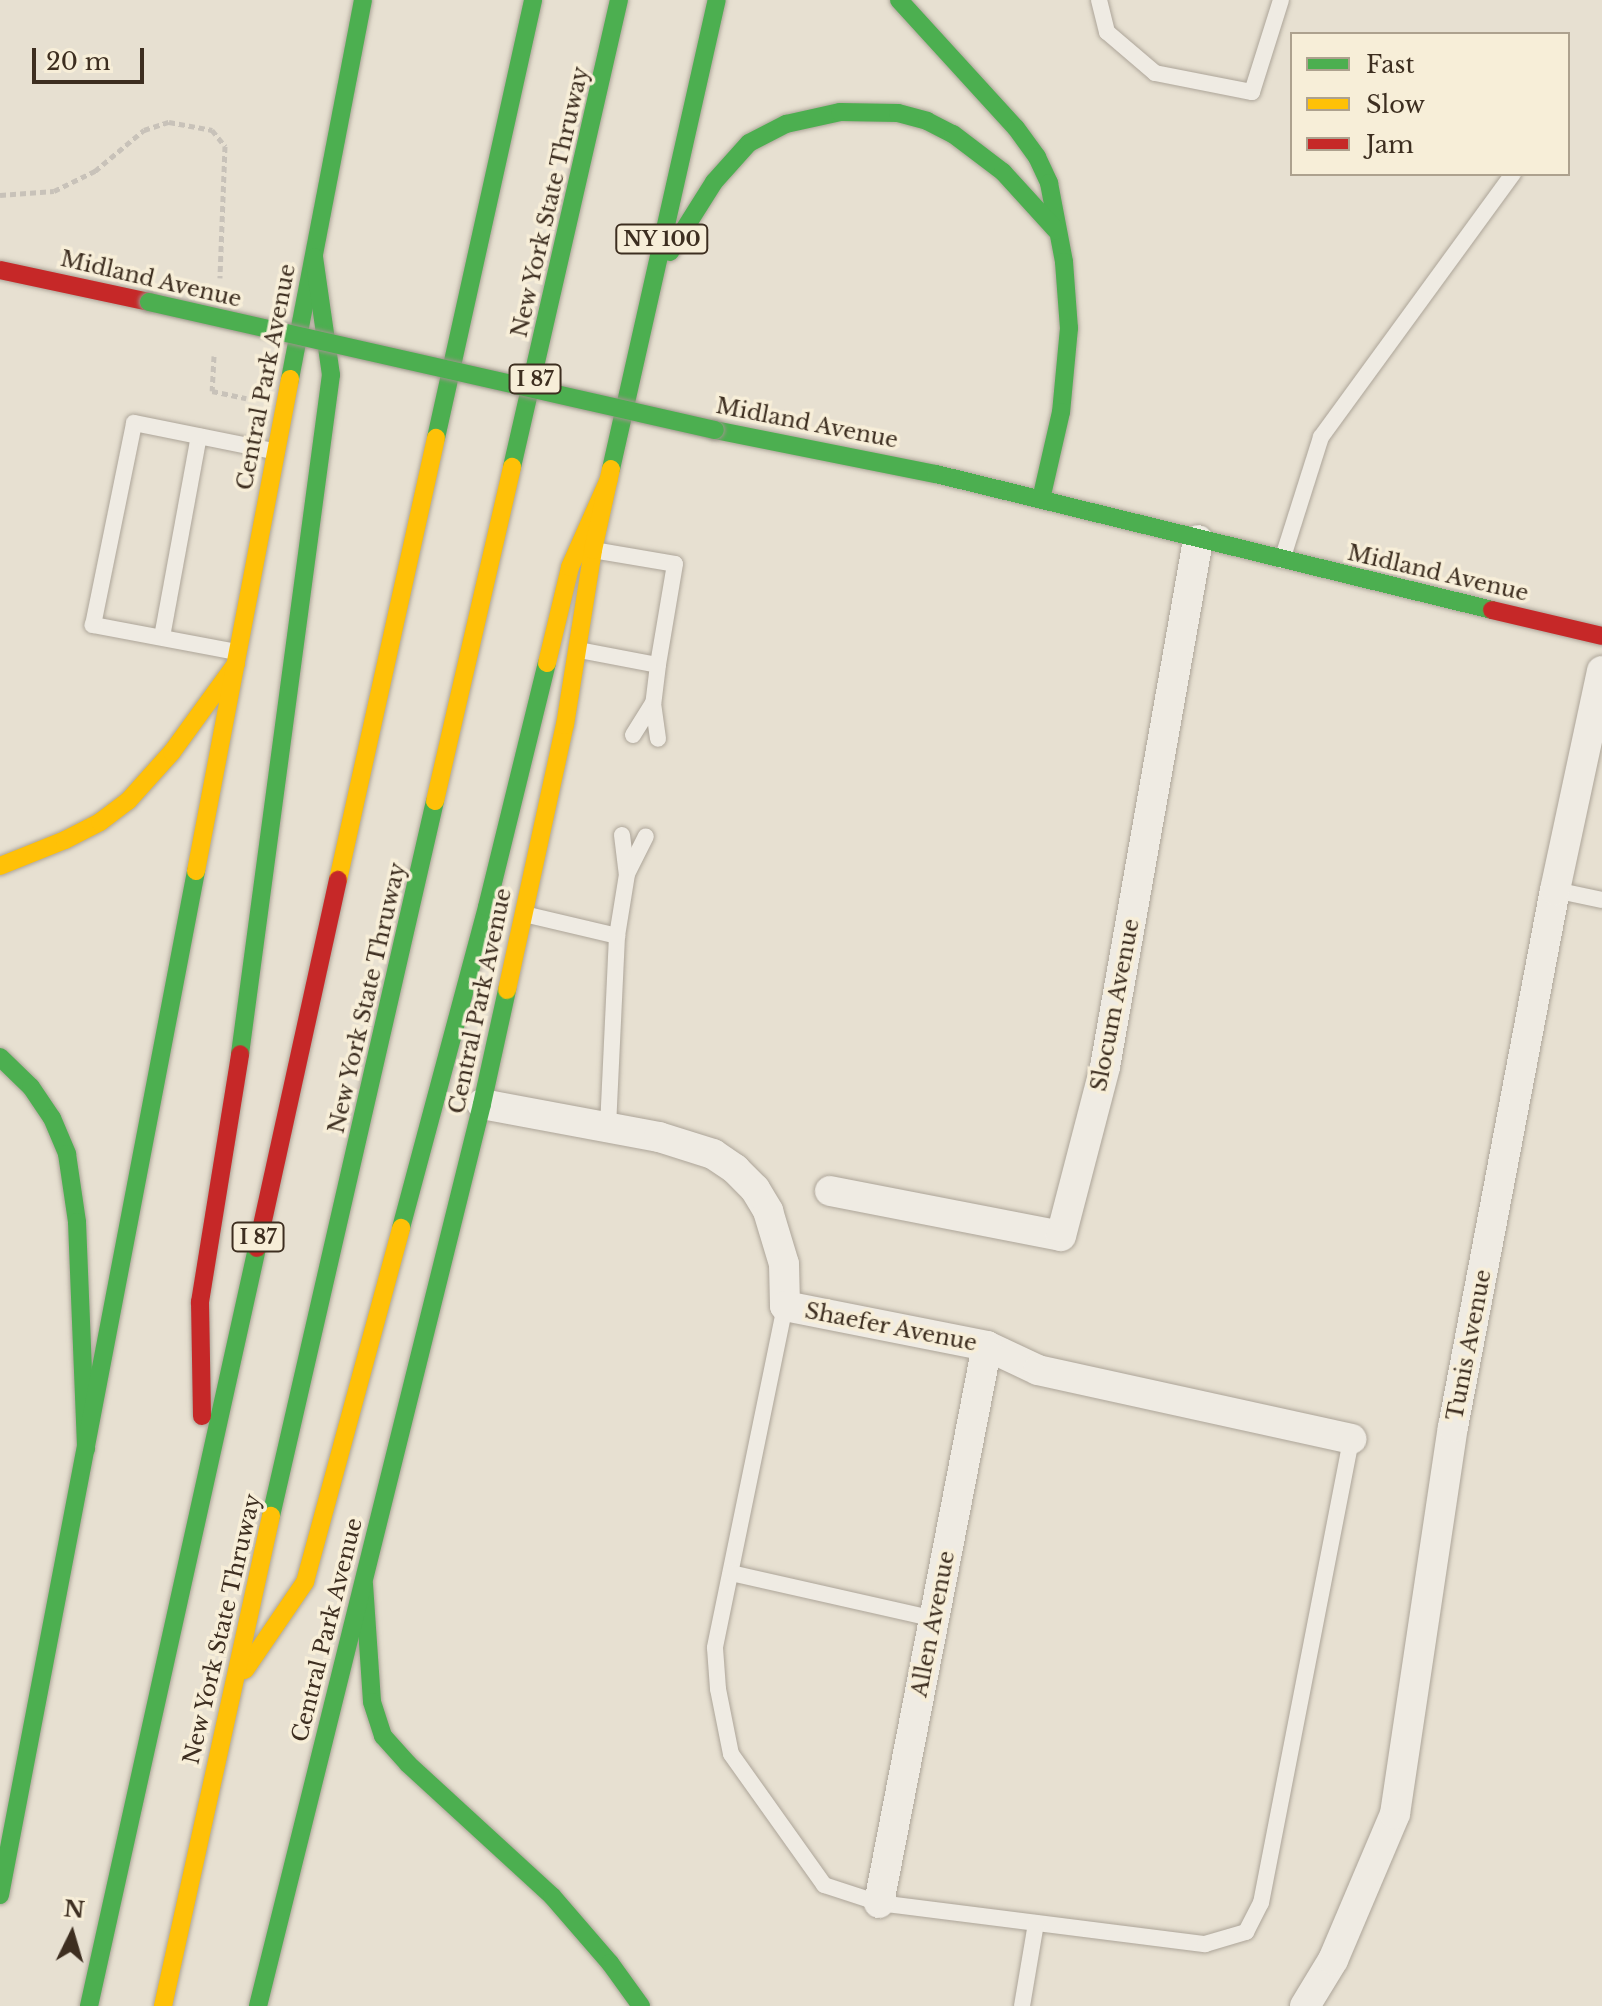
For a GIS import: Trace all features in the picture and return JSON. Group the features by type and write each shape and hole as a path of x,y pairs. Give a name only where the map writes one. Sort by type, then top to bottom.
{"main road":[{"name":"Central Park Avenue","path":"0,1895 363,0"},
{"name":"I 87","path":"89,2006 533,0"},
{"name":"New York State Thruway","path":"163,2006 232,1688 544,341 619,0"},
{"name":"Central Park Avenue","path":"258,2006 482,1104 565,725 593,550 717,0"},
{"path":"899,0 1016,128 1037,157 1049,183 1064,262 1069,328 1061,412 1041,499"},
{"path":"653,278 714,182 749,143 786,124 840,112 898,113 927,121 953,134 1003,172 1057,232"},
{"path":"203,1487 200,1302 236,1084 331,375 314,257"},
{"name":"Midland Avenue","path":"0,270 715,430 1041,499 1282,561 1602,636"},
{"path":"232,1688 305,1582 487,907 570,567 609,479"},
{"path":"0,866 65,840 128,801 172,752 237,658"},
{"path":"0,1057 31,1087 52,1118 67,1154 74,1187 86,1449"},
{"path":"364,1584 372,1702 383,1736 408,1764 552,1896 610,1963 641,2006"}],"street":[{"name":"Slocum Avenue","path":"830,1191 1061,1236 1105,1067 1198,540"},
{"name":"Tunis Avenue","path":"1305,2006 1333,1960 1395,1814 1453,1427 1555,890 1602,671"},
{"name":"Shaefer Avenue","path":"482,1104 687,1143 735,1169 755,1189 776,1233 784,1264 785,1306 987,1346 1038,1370 1351,1439"},
{"name":"Allen Avenue","path":"879,1903 987,1346"}],"lane":[{"path":"1099,0 1107,32 1155,73 1252,92 1281,0"},
{"path":"1282,561 1321,437 1512,176"},
{"path":"237,658 162,637 93,625 113,562 133,466 134,423 276,452"},
{"path":"162,637 169,573 187,477 199,436"},
{"path":"593,550 675,564 653,703 658,739"},
{"path":"577,650 658,665"},
{"path":"633,735 653,703"},
{"path":"608,1127 617,936 627,874 622,835"},
{"path":"627,874 646,836"},
{"path":"1555,890 1602,900"},
{"path":"523,914 617,936"},
{"path":"785,1306 715,1648 718,1689 731,1754 824,1885 879,1903 1205,1944 1246,1932 1261,1903 1351,1439"},
{"path":"731,1573 935,1619"},
{"path":"1022,2006 1036,1923"}],"path":[{"path":"0,195 54,191 95,171 144,130 169,122 212,130 225,146 219,281"},
{"path":"215,344 212,391 285,407"}],"traffic: fast":[{"path":"290,379 363,0"},
{"path":"436,438 533,0"},
{"path":"512,467 619,0"},
{"path":"611,469 717,0"},
{"path":"899,0 1016,128 1037,157 1049,183 1064,262 1069,328 1061,412 1041,499"},
{"path":"670,252 714,182 749,143 786,124 840,112 898,113 927,121 953,134 1003,172 1056,230"},
{"path":"240,1054 331,375 314,257"},
{"path":"149,302 715,430"},
{"path":"715,430 936,474 1492,610"},
{"path":"401,1228 487,907 547,663"},
{"path":"271,1516 435,801"},
{"path":"0,1895 196,871"},
{"path":"258,2006 482,1104 507,990"},
{"path":"0,1057 31,1087 52,1118 67,1154 77,1222 86,1449"},
{"path":"89,2006 257,1248"},
{"path":"364,1584 372,1702 383,1736 408,1764 552,1896 610,1963 641,2006"}],"traffic: slow":[{"path":"196,871 290,379"},
{"path":"338,880 436,438"},
{"path":"435,801 512,467"},
{"path":"507,990 565,725 593,550 611,469"},
{"path":"547,663 570,567 609,479"},
{"path":"0,866 65,840 100,822 128,801 172,752 236,664"},
{"path":"245,1670 305,1582 401,1228"},
{"path":"163,2006 271,1516"}],"traffic: jam":[{"path":"0,270 149,302"},
{"path":"1492,610 1602,636"},
{"path":"257,1248 338,880"},
{"path":"202,1416 200,1302 240,1054"}]}
